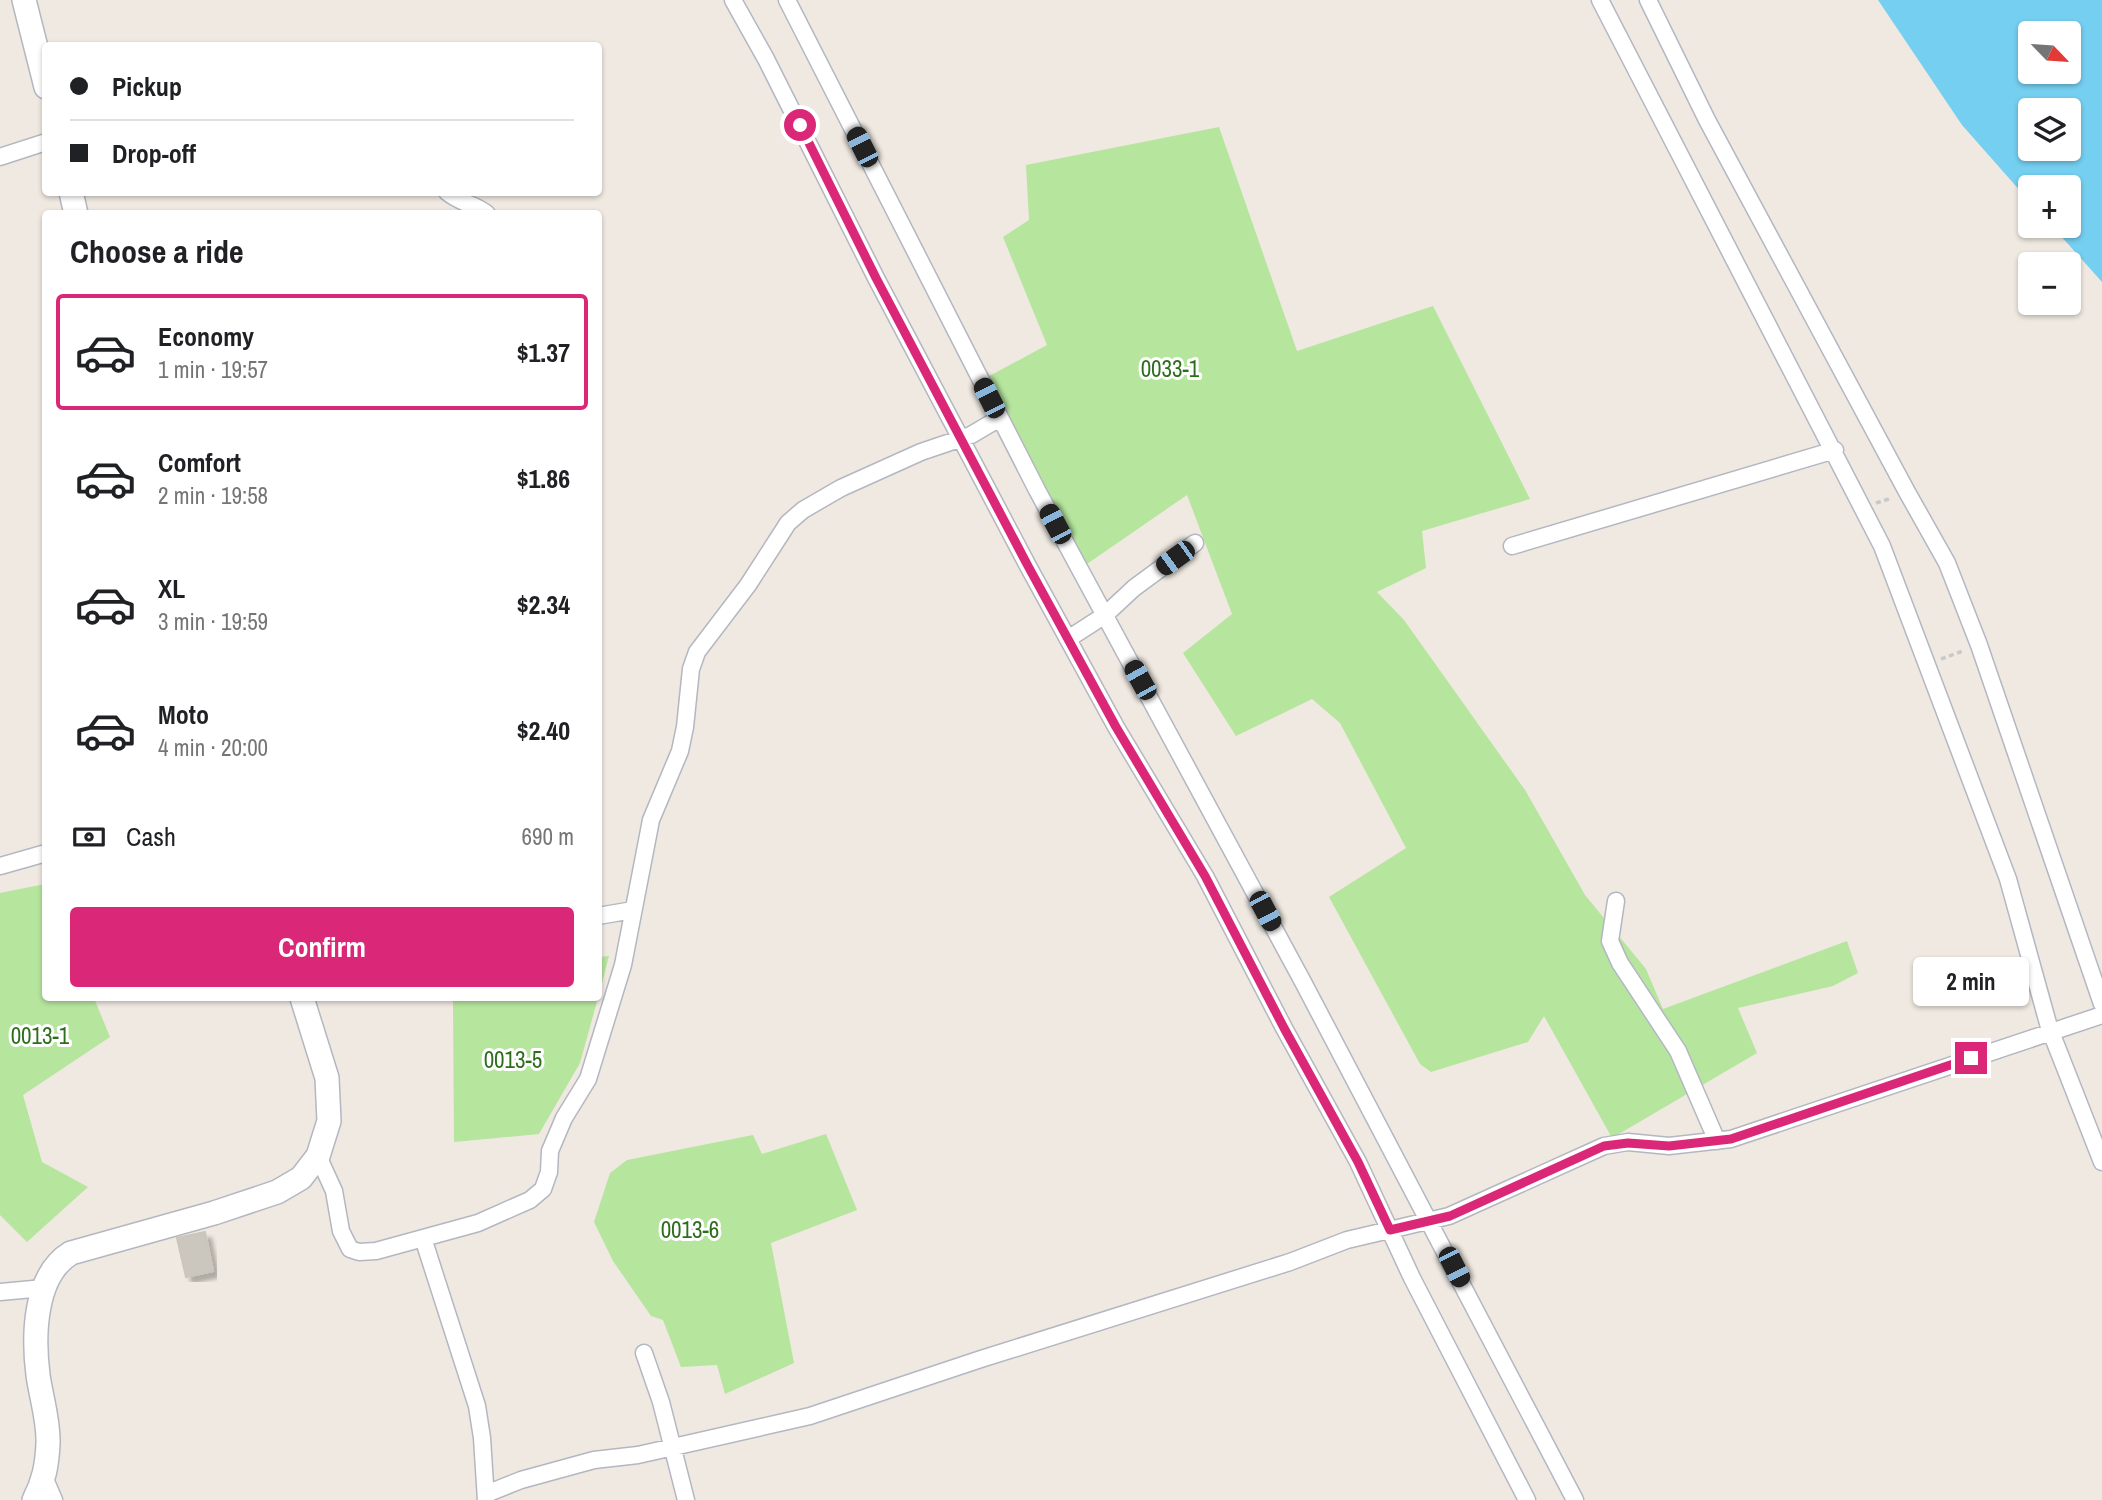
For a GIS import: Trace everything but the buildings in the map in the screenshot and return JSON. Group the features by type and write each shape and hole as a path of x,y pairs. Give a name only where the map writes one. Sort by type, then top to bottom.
{"main road":[{"path":"24,0 42,71"},
{"path":"34,1500 50,1490 48,1441 35,1335 44,1288 56,1264 71,1252 214,1213 277,1192 301,1178 318,1156 328,1121 327,1078 303,1001"}],"street":[{"path":"733,0 766,59 876,278 967,437 1068,639 1116,727 1205,876 1358,1162 1527,1500"},
{"path":"786,0 997,421 1105,615 1430,1221 1575,1500"},
{"path":"1600,0 1835,450 1891,567 2008,879 2102,1162"},
{"path":"1648,0 1707,121 1947,563 1979,645 2102,1004"},
{"path":"0,158 42,143"},
{"path":"452,196 483,210"},
{"path":"318,1156 334,1191 341,1231 350,1249 359,1252 376,1251 478,1223 530,1200 543,1189 549,1172 550,1151 564,1118 588,1079 623,965 651,820 680,751 691,668 697,652 748,585 788,523 803,510 886,467 967,437 997,421"},
{"path":"1512,546 1835,450"},
{"path":"1068,639 1105,615 1134,587 1195,543"},
{"path":"0,866 42,854"},
{"path":"1616,901 1610,941 1620,963 1678,1051 1717,1140"},
{"path":"602,915 633,910"},
{"path":"423,1238 477,1406 486,1497 522,1480 594,1460 638,1455 810,1416 1290,1262 1347,1240 1430,1221 1468,1208 1604,1146 1628,1143 1669,1146 1731,1139 2098,1017"},
{"path":"0,1292 44,1288"},
{"path":"644,1353 661,1402 686,1500"}],"path":[{"path":"1863,507 1907,492"},
{"path":"1926,664 1979,645"}],"green space":[{"name":"0033-1","path":"1219,127 1297,351 1433,306 1530,499 1422,531 1426,568 1377,592 1404,620 1525,790 1585,895 1646,969 1663,1009 1847,941 1858,973 1833,986 1738,1008 1757,1053 1612,1138 1544,1016 1528,1042 1431,1072 1420,1064 1329,897 1406,848 1340,723 1312,699 1236,736 1183,653 1232,614 1187,495 1084,566 982,380 1047,345 1003,237 1029,220 1026,165"},
{"name":"0013-1","path":"42,885 42,1001 95,1001 110,1037 23,1095 42,1162 88,1187 27,1242 0,1215 0,893"},
{"path":"609,956 602,983 602,957"},
{"name":"0013-5","path":"453,1001 597,1001 580,1063 539,1134 454,1142"},
{"name":"0013-6","path":"826,1134 857,1210 771,1243 794,1363 725,1394 717,1365 681,1367 663,1320 651,1316 613,1261 594,1222 610,1173 627,1160 753,1135 762,1154"}],"water":[{"path":"1878,0 2102,0 2102,282 2081,258 2081,252 2075,252 2063,238 2081,238 2081,175 2018,175 2018,188 1962,125"}],"route":[{"path":"800,125 876,278 1028,566 1116,727 1205,876 1358,1162 1390,1230 1450,1216 1604,1146 1619,1143 1669,1146 1731,1139 1971,1058"}]}
